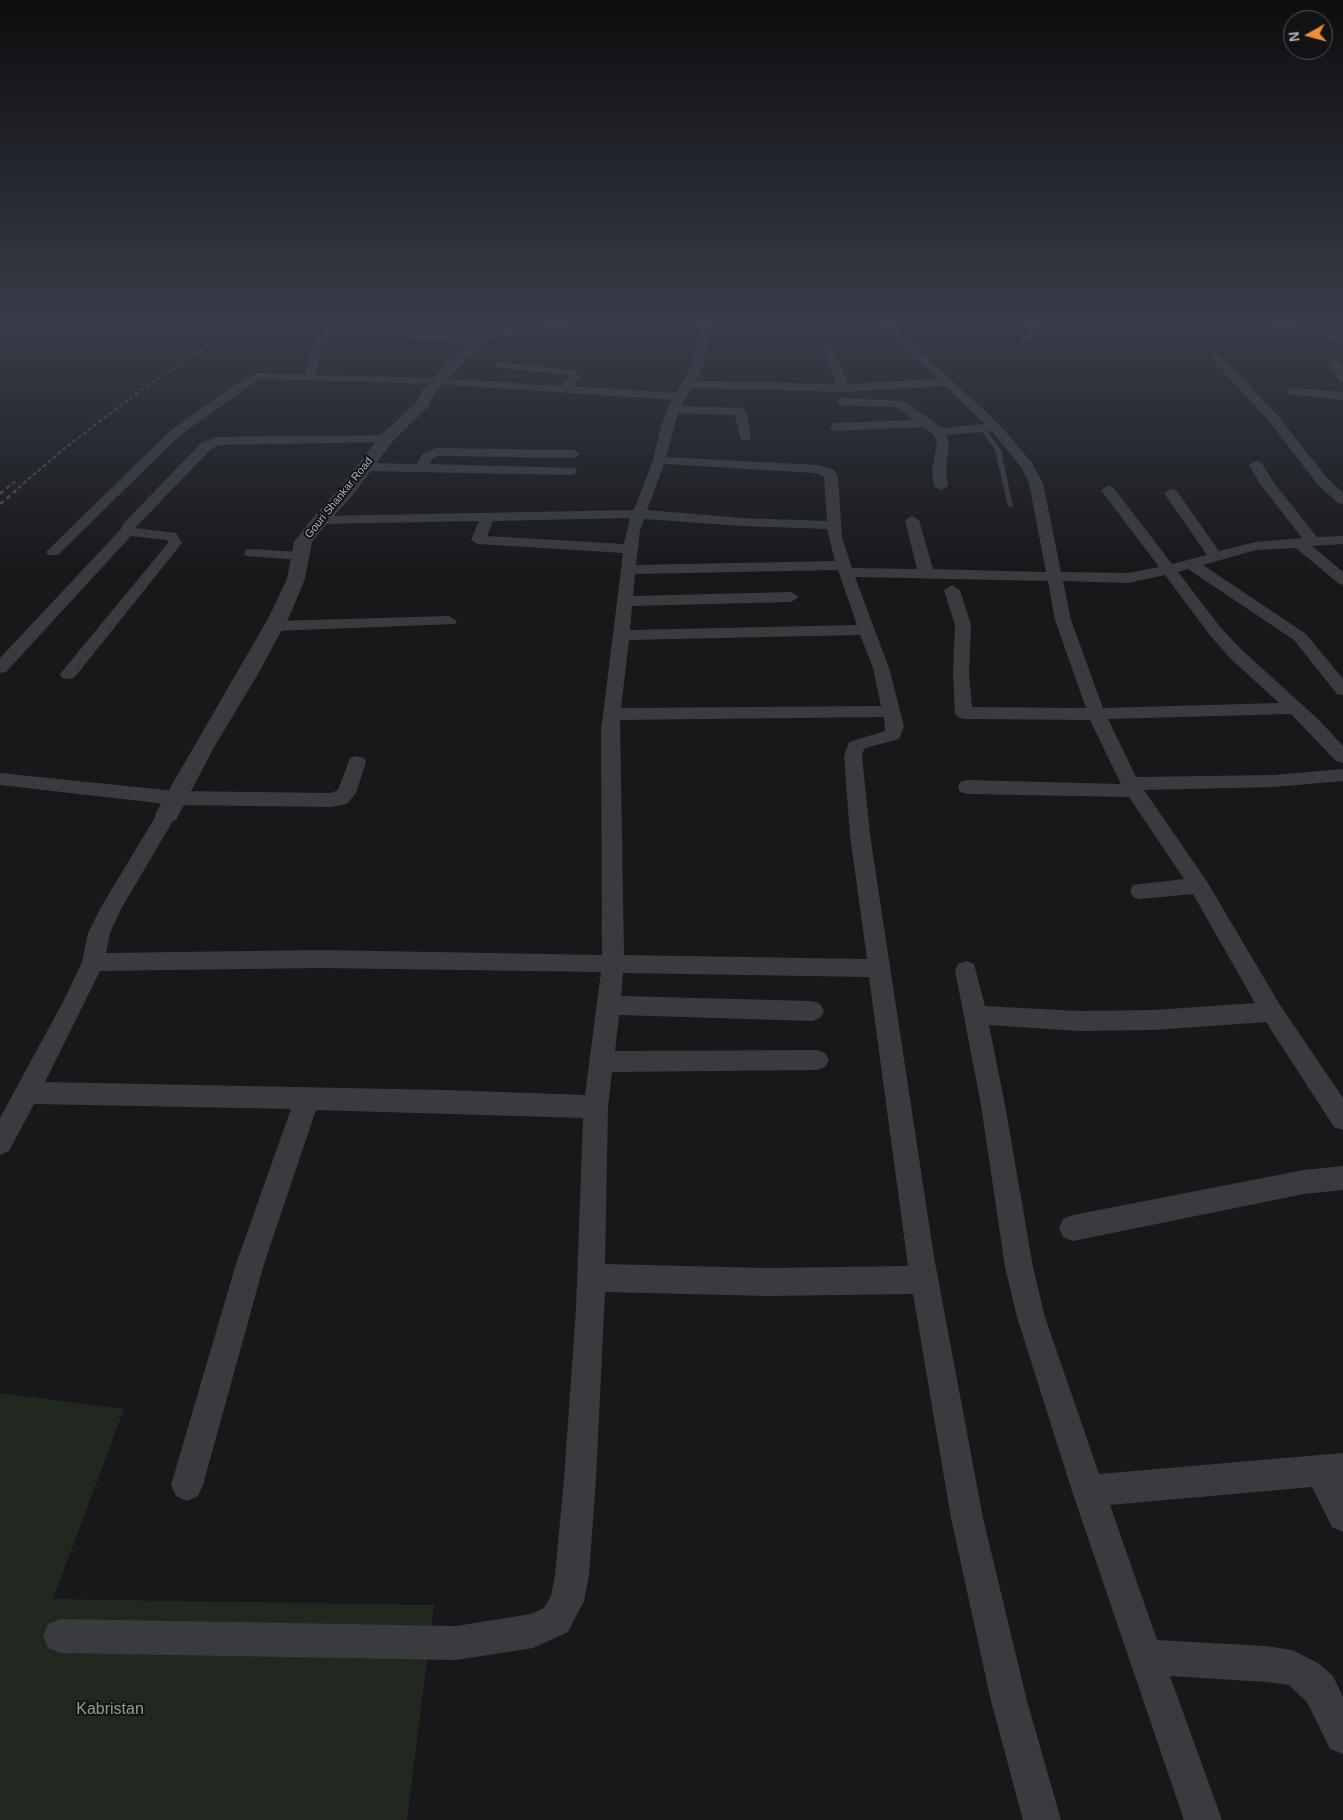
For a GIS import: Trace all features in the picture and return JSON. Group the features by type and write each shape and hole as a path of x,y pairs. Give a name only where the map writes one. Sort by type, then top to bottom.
{"street":[{"path":"53,552 175,433 214,405"},
{"name":"Gouri Shankar Road","path":"171,806 274,626 296,579 303,542 346,492 386,439 422,405"},
{"path":"60,1636 456,1643 533,1631 556,1620 567,1601 572,1575 580,1480 591,1278 596,1107 613,964 610,731 633,530 677,405"},
{"path":"713,405 738,411 741,414 745,438"},
{"path":"901,405 939,432 943,443 939,471 941,486"},
{"path":"967,405 1027,466 1036,483 1063,620 1097,714 1132,788 1199,886 1272,1012 1343,1119"},
{"path":"1262,405 1274,418 1323,482 1343,500"},
{"path":"834,426 927,423"},
{"path":"939,432 989,428"},
{"path":"0,668 128,530 131,523 195,456 213,442 386,439"},
{"path":"421,469 427,456 436,452 574,454"},
{"path":"659,460 825,470 831,477 833,525 845,569 881,668 895,726 893,735 855,746 853,756 860,836 924,1280 968,1518 1009,1701 1042,1820"},
{"path":"1256,466 1305,542 1343,580"},
{"path":"366,467 570,471"},
{"path":"1108,490 1166,570 1236,654 1296,708 1343,757"},
{"path":"1171,493 1215,556"},
{"path":"320,520 639,514 742,522 833,525"},
{"path":"488,517 478,540 631,560 1053,577 1128,578 1256,546 1343,540"},
{"path":"912,520 926,573"},
{"path":"68,674 168,554 175,543 174,538 171,536 128,530"},
{"path":"251,553 300,556"},
{"path":"1190,563 1300,637 1343,690"},
{"path":"952,590 964,625 961,673 964,713 1097,714 1296,708"},
{"path":"626,601 790,597"},
{"path":"274,626 449,621"},
{"path":"622,634 866,630"},
{"path":"612,714 892,711"},
{"path":"0,780 171,806 320,801 340,798 346,793 357,762"},
{"path":"967,787 1132,788 1274,781 1343,775"},
{"path":"0,1143 74,1004 93,962 100,932 112,908 171,806"},
{"path":"1140,891 1199,886"},
{"path":"93,962 321,959 879,968"},
{"path":"966,970 976,1015 1019,1267 1031,1317 1088,1491 1203,1820"},
{"path":"608,1005 812,1011"},
{"path":"976,1015 1079,1021 1154,1020 1272,1012"},
{"path":"601,1062 817,1060"},
{"path":"27,1093 445,1101 596,1107"},
{"path":"187,1485 250,1264 307,1099"},
{"path":"1074,1228 1304,1182 1343,1178"},
{"path":"591,1278 767,1282 924,1280"},
{"path":"1088,1491 1332,1470 1343,1516"},
{"path":"1146,1657 1266,1664 1292,1668 1306,1675 1320,1689 1343,1736"}],"lane":[{"path":"989,428 998,450 1011,506"}],"green space":[{"name":"Kabristan","path":"0,1393 124,1409 53,1599 434,1605 407,1820 0,1820"}],"railway":[{"path":"18,488 65,448 121,405"},
{"path":"7,488 17,480"},
{"path":"0,494 8,487"},
{"path":"0,504 20,487"}]}
